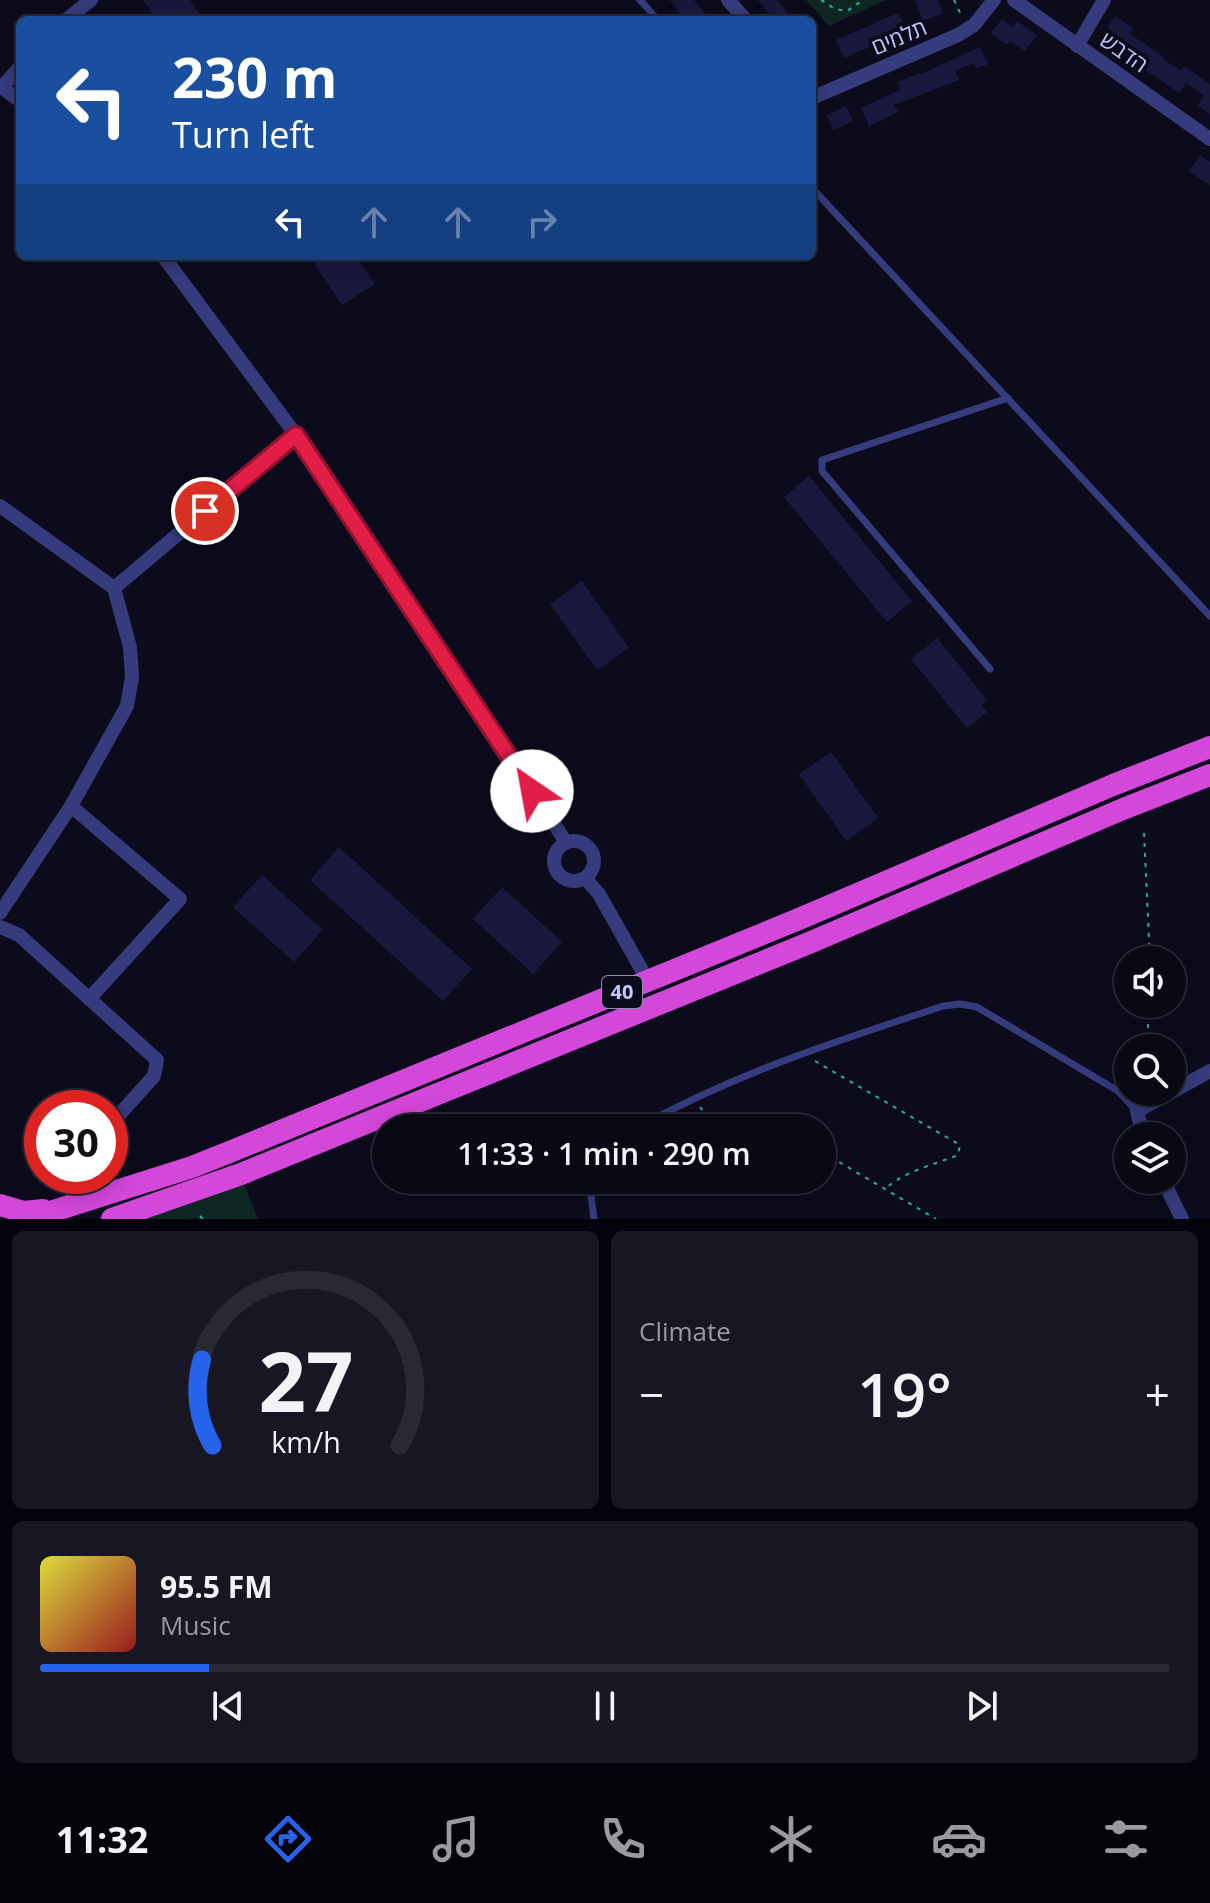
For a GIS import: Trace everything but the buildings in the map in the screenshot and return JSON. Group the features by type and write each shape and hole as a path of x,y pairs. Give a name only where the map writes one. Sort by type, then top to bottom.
{"highway":[{"name":"40","path":"28,1219 192,1167 1210,747"},
{"name":"40","path":"112,1219 241,1174 809,943 1210,775"},
{"path":"0,1205 24,1212 64,1207"}],"street":[{"path":"71,16 91,0"},
{"path":"728,0 742,16"},
{"name":"תלמים","path":"816,95 968,29 994,0"},
{"name":"הדבש","path":"1014,0 1210,139"},
{"path":"1077,46 1104,0"},
{"path":"1,86 16,71"},
{"path":"166,260 296,435 566,842"},
{"path":"114,588 296,435"},
{"path":"0,506 114,588 130,647 132,677 127,706 71,806 0,913"},
{"path":"71,806 180,899 89,999"},
{"path":"579,841 593,854 593,868 585,878 572,881 556,870 554,857 566,842 579,841"},
{"path":"585,878 599,894 648,981"},
{"path":"0,927 19,935 157,1060 154,1076 128,1105"},
{"path":"1140,1122 1137,1111 1210,1071"},
{"path":"1170,1194 1182,1219"}],"lane":[{"path":"640,0 654,16"},
{"path":"816,192 1210,616"},
{"path":"990,669 822,471 822,460 1008,398"},
{"path":"662,1114 742,1075 943,1006 977,1007 1118,1091 1137,1111"},
{"path":"591,1194 594,1219"}],"path":[{"path":"821,0 835,9 847,11 863,0"},
{"path":"954,0 968,29"},
{"path":"1144,833 1149,946"},
{"path":"801,1053 960,1145 958,1155 929,1165 885,1189"},
{"path":"693,1097 706,1114"},
{"path":"836,1160 936,1219"}],"green space":[{"path":"806,0 886,0 829,26"},
{"path":"243,1182 258,1219 134,1219"}],"route":[{"path":"205,511 296,435 532,791"}]}
